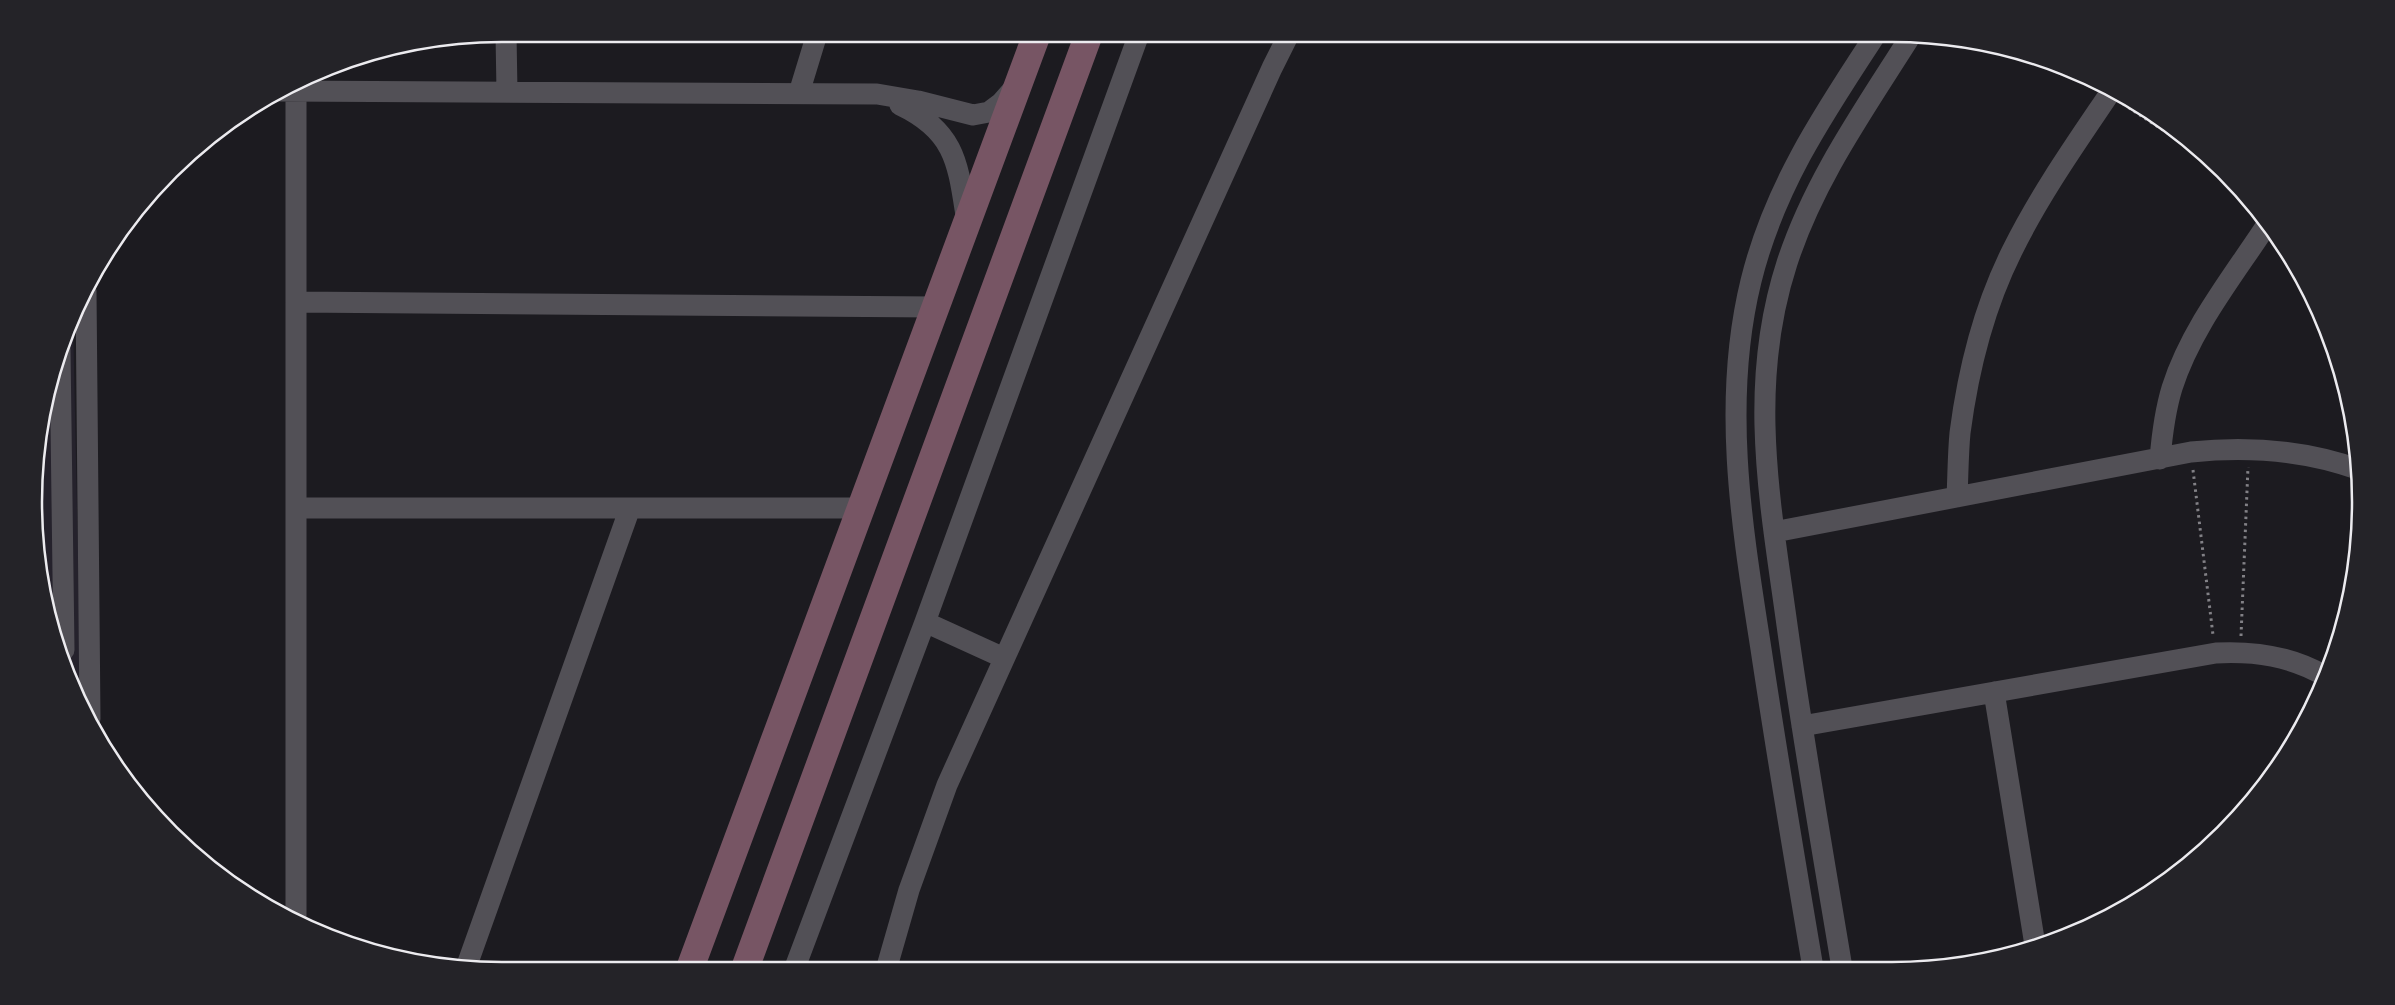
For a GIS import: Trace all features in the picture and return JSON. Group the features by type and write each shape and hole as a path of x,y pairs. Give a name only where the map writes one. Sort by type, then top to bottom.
{"street":[{"path":"506,42 507,92"},
{"path":"799,93 815,42"},
{"path":"692,962 1034,42"},
{"path":"747,962 1086,42"},
{"path":"797,962 925,622 1136,42"},
{"path":"888,962 909,890 947,785 1285,42"},
{"path":"1812,962 1782,785 1744,537 1735,419 1736,372 1742,326 1751,281 1764,236 1781,193 1806,143 1871,42"},
{"path":"1841,962 1802,726 1765,467 1763,416 1766,364 1772,322 1786,264 1804,216 1826,170 1907,42"},
{"path":"301,89 877,94 918,100 973,115 988,112 1001,102 1019,83"},
{"path":"291,94 296,302 296,913"},
{"path":"877,94 922,116 939,131 952,150 959,172 967,222"},
{"path":"1957,498 1960,434 1970,371 1988,310 2011,252 2042,196 2107,96"},
{"path":"2160,459 2164,421 2172,387 2185,355 2202,324 2263,230"},
{"path":"296,302 936,307"},
{"path":"86,308 90,706"},
{"path":"60,375 64,641"},
{"path":"1774,532 2191,452 2248,449 2293,452 2352,467"},
{"path":"296,508 861,508"},
{"path":"468,962 630,508"},
{"path":"64,587 88,586"},
{"path":"925,622 1004,658"},
{"path":"1802,726 2216,653 2265,654 2289,659 2319,673"},
{"path":"1994,692 2034,940"}],"path":[{"path":"2240,652 2248,449"},
{"path":"2191,452 2216,653"}],"shaded area":[{"path":"73,338 79,681 58,622 51,592 43,533 42,502 46,442 51,413 58,383"}]}
